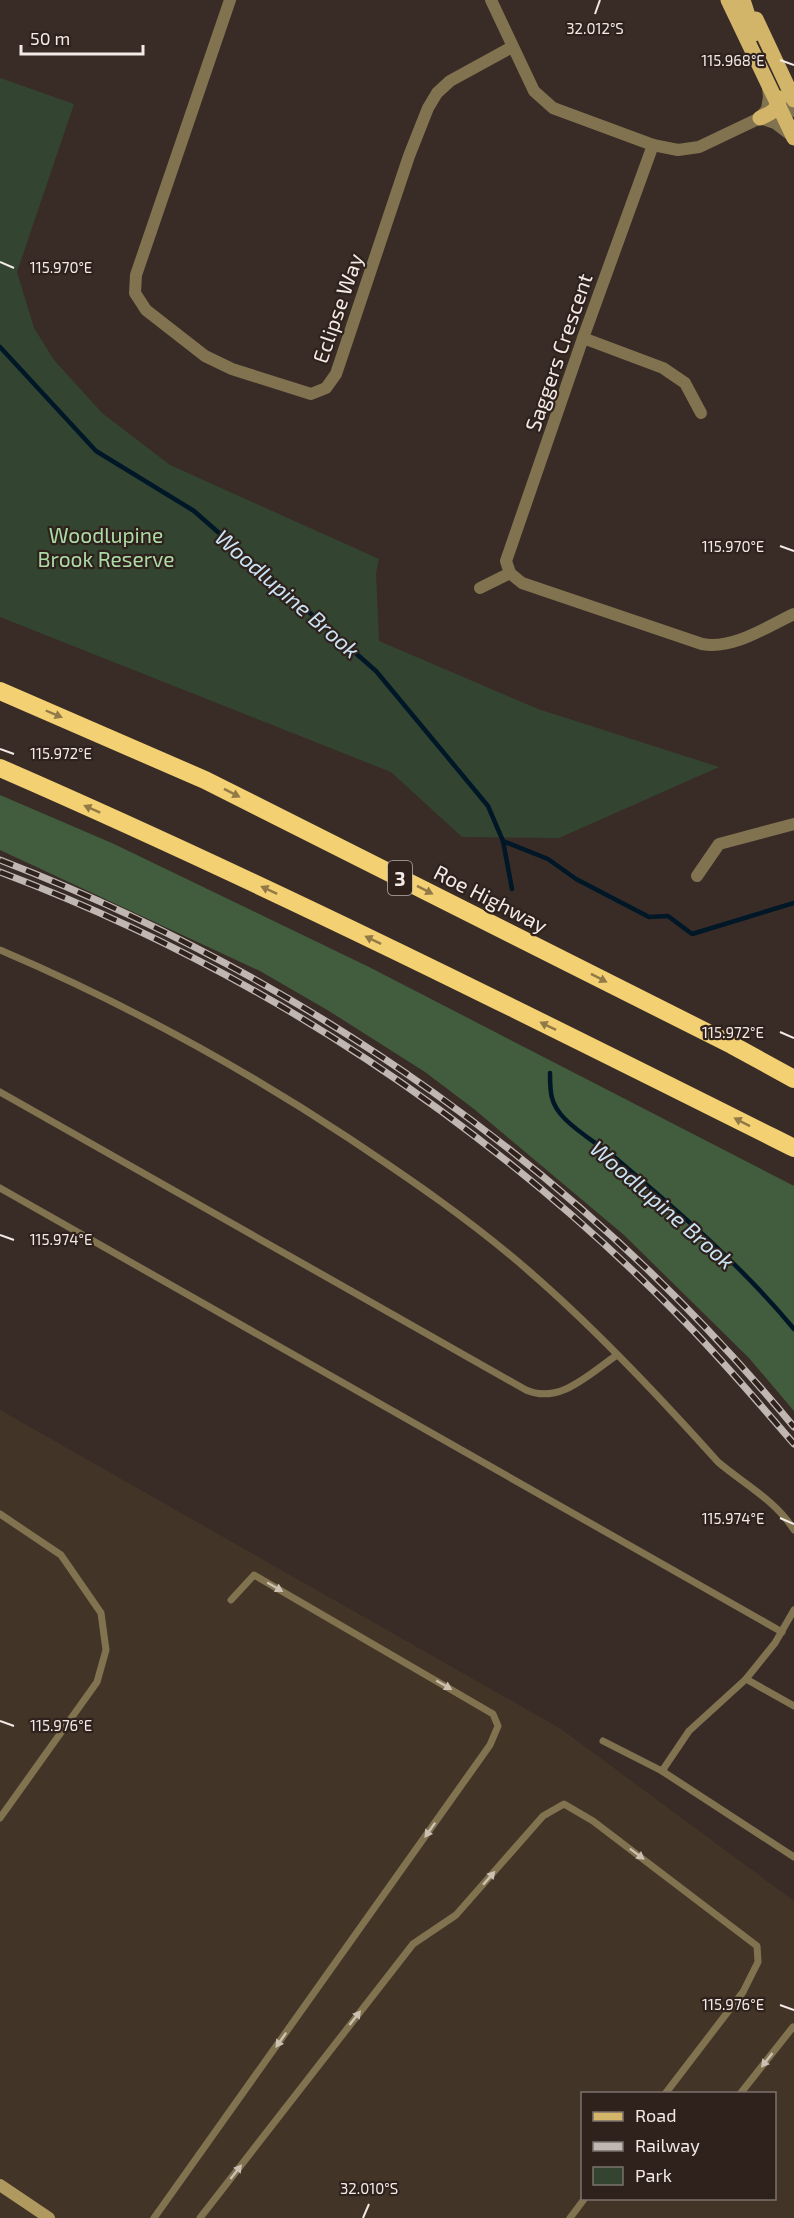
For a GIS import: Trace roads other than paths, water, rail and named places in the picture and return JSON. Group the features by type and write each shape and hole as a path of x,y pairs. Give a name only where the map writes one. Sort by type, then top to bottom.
{"highway":[{"name":"Roe Highway","path":"0,691 205,780 732,1045 794,1079"},
{"path":"0,768 159,838 322,915 794,1148"}],"main road":[{"path":"728,0 765,78 768,110 794,138"},
{"path":"745,0 747,17 780,97 768,110"},
{"path":"745,0 794,100"}],"street":[{"name":"Eclipse Way","path":"230,0 136,275 135,293 146,310 205,356 232,369 311,394 326,388 336,374 409,156 428,108 450,81 512,46"},
{"path":"490,0 534,91 553,108 653,145 678,150 699,147 768,110 794,111"},
{"path":"768,110 775,123 794,138"},
{"name":"Saggers Crescent","path":"510,573 506,561 653,145"},
{"path":"583,338 663,368 685,383 701,413"},
{"path":"480,588 510,573 522,583 702,644 715,646 728,644 794,614"},
{"path":"697,876 719,844 794,824"},
{"path":"0,2185 33,2211 49,2218"}],"lane":[{"path":"0,950 65,977 136,1012 231,1064 318,1118 456,1212 530,1272 589,1326 718,1462 760,1493 779,1510 794,1530"},
{"path":"0,1092 526,1390 542,1395 559,1393 617,1355"},
{"path":"0,1188 782,1632"},
{"path":"0,1514 61,1555 101,1613 106,1650 97,1682 0,1818"},
{"path":"154,2218 490,1745 498,1726 493,1713 254,1575 231,1600"},
{"path":"662,1771 689,1731 746,1679 782,1632 794,1610"},
{"path":"746,1679 794,1706"},
{"path":"603,1741 662,1771 794,1857"},
{"path":"200,2218 412,1944 456,1916 543,1816 564,1804 594,1821 757,1946 758,1962 743,1992 667,2092"},
{"path":"742,2092 794,2028"},
{"path":"570,2218 584,2200"}],"waterway":[{"name":"Woodlupine Brook","path":"0,347 96,451 194,511 376,671 488,806 503,841 512,889"},
{"path":"503,841 548,859 576,879 649,917 668,916 692,934 794,903"},
{"name":"Woodlupine Brook","path":"550,1073 552,1098 556,1108 565,1119 606,1150 710,1241 794,1329"}],"railway":[{"path":"0,860 114,908 224,963 331,1024 433,1092 531,1167 625,1248 712,1335 794,1427"},
{"path":"0,872 96,911 189,956 279,1005 367,1060 451,1119 533,1182 611,1250 685,1322 794,1444"}],"park label":[{"name":"Woodlupine Brook Reserve","path":"106,546"}]}
